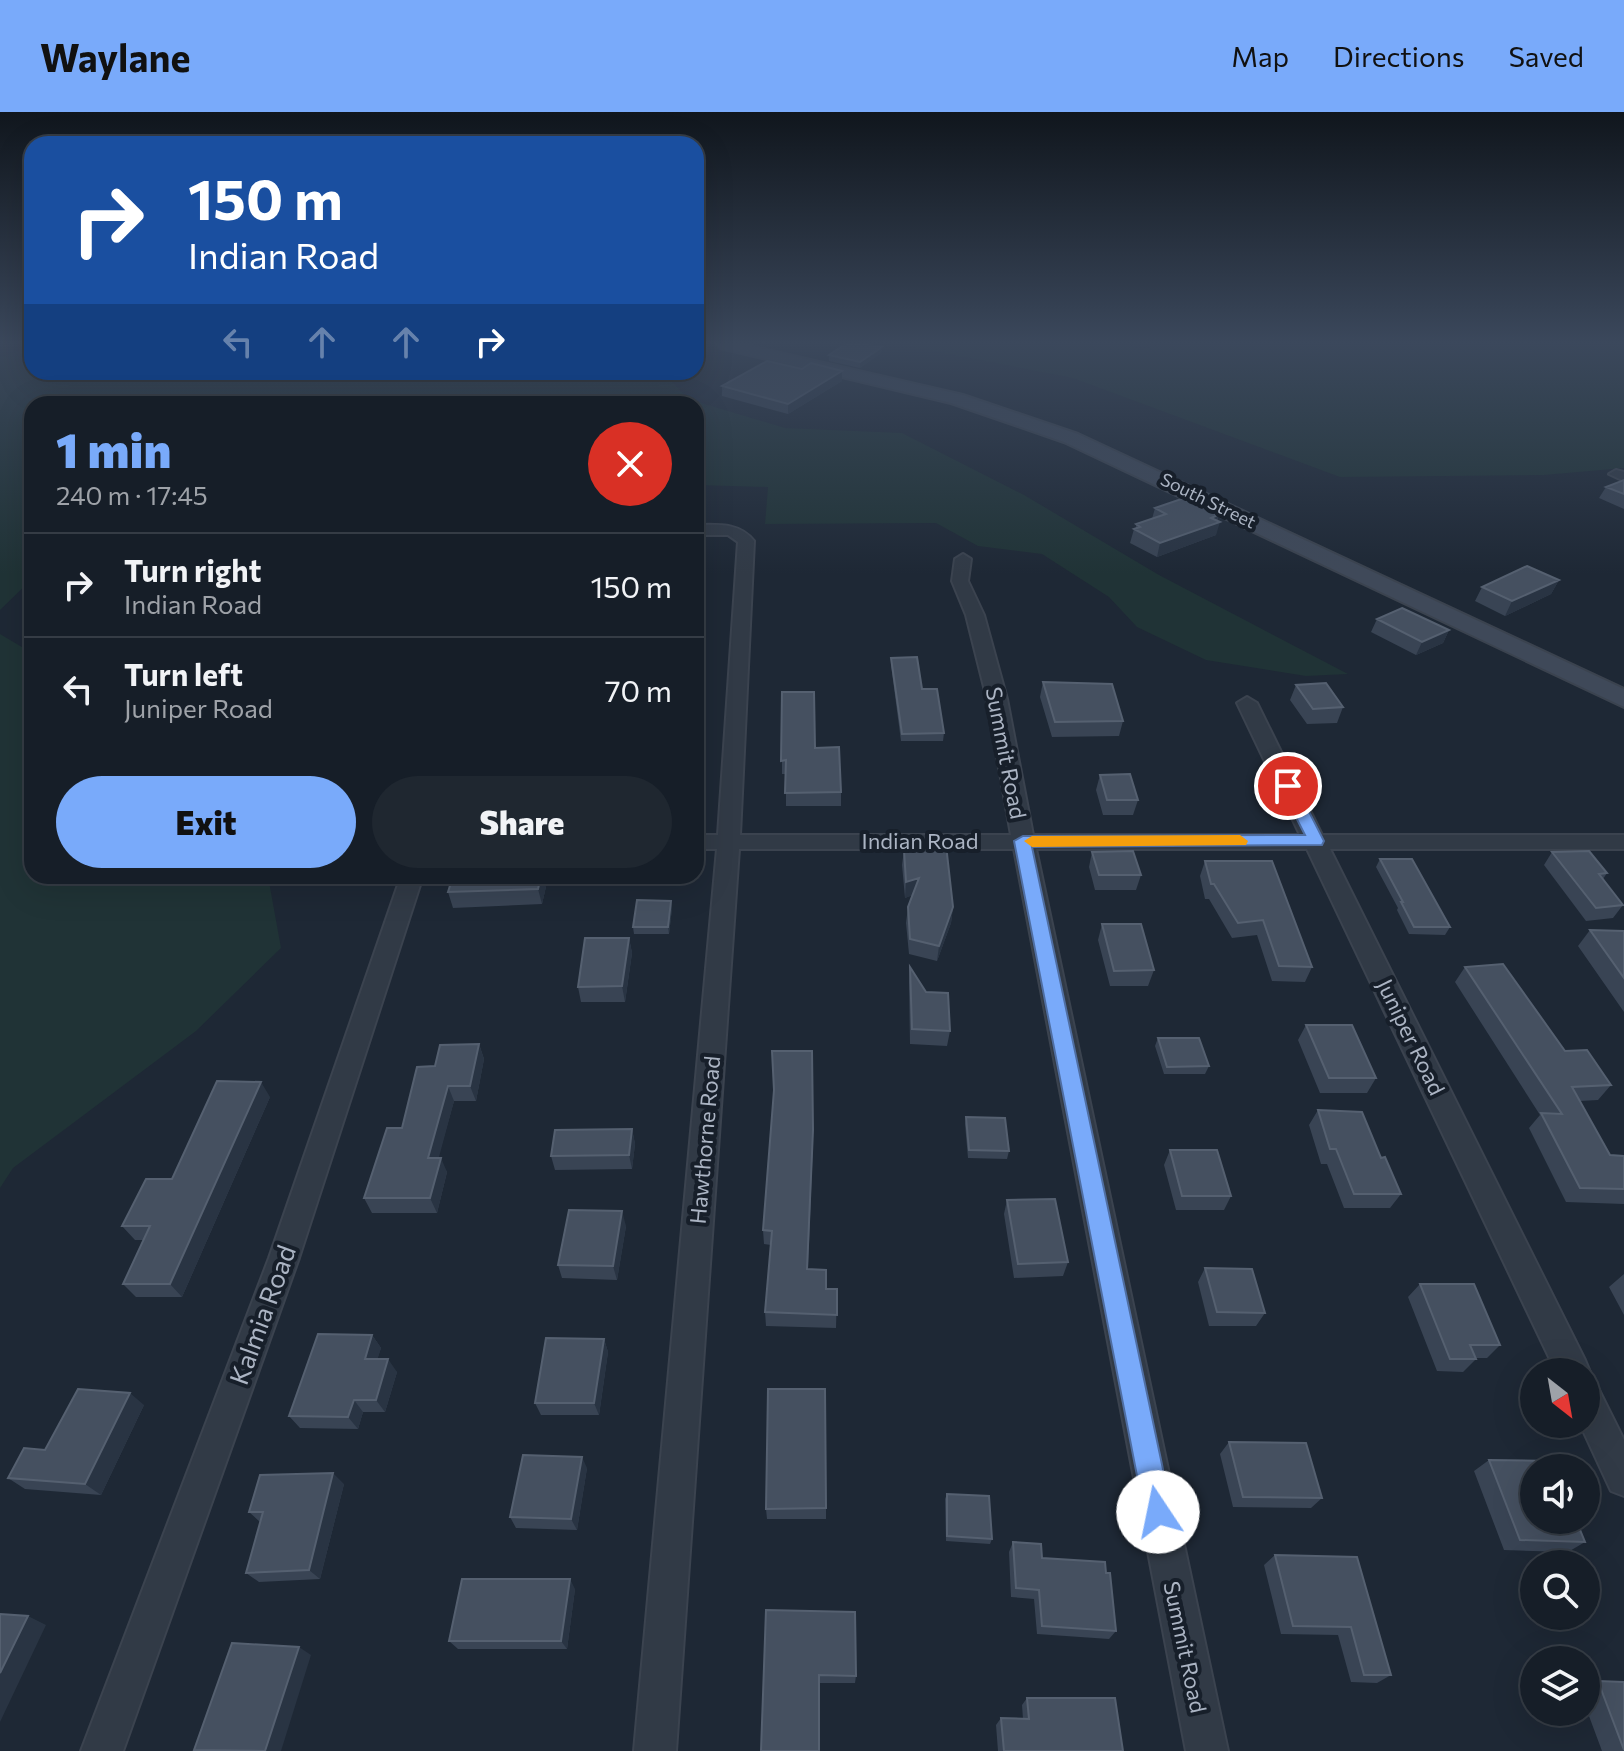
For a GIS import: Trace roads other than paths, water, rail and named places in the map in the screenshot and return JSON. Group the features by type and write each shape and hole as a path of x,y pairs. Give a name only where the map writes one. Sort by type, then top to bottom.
{"main road":[{"name":"South Street","path":"1024,421 1130,464 1624,699"}],"street":[{"name":"Hawthorne Road","path":"655,1751 729,841 746,541 739,533 704,531"},
{"name":"Summit Road","path":"963,559 960,581 975,615 997,699 1207,1751"},
{"name":"Juniper Road","path":"1247,703 1566,1358"},
{"name":"Indian Road","path":"704,842 1316,841 1620,847"},
{"name":"Kalmia Road","path":"102,1751 284,1258 409,884"},
{"path":"1600,1429 1624,1478"}]}
